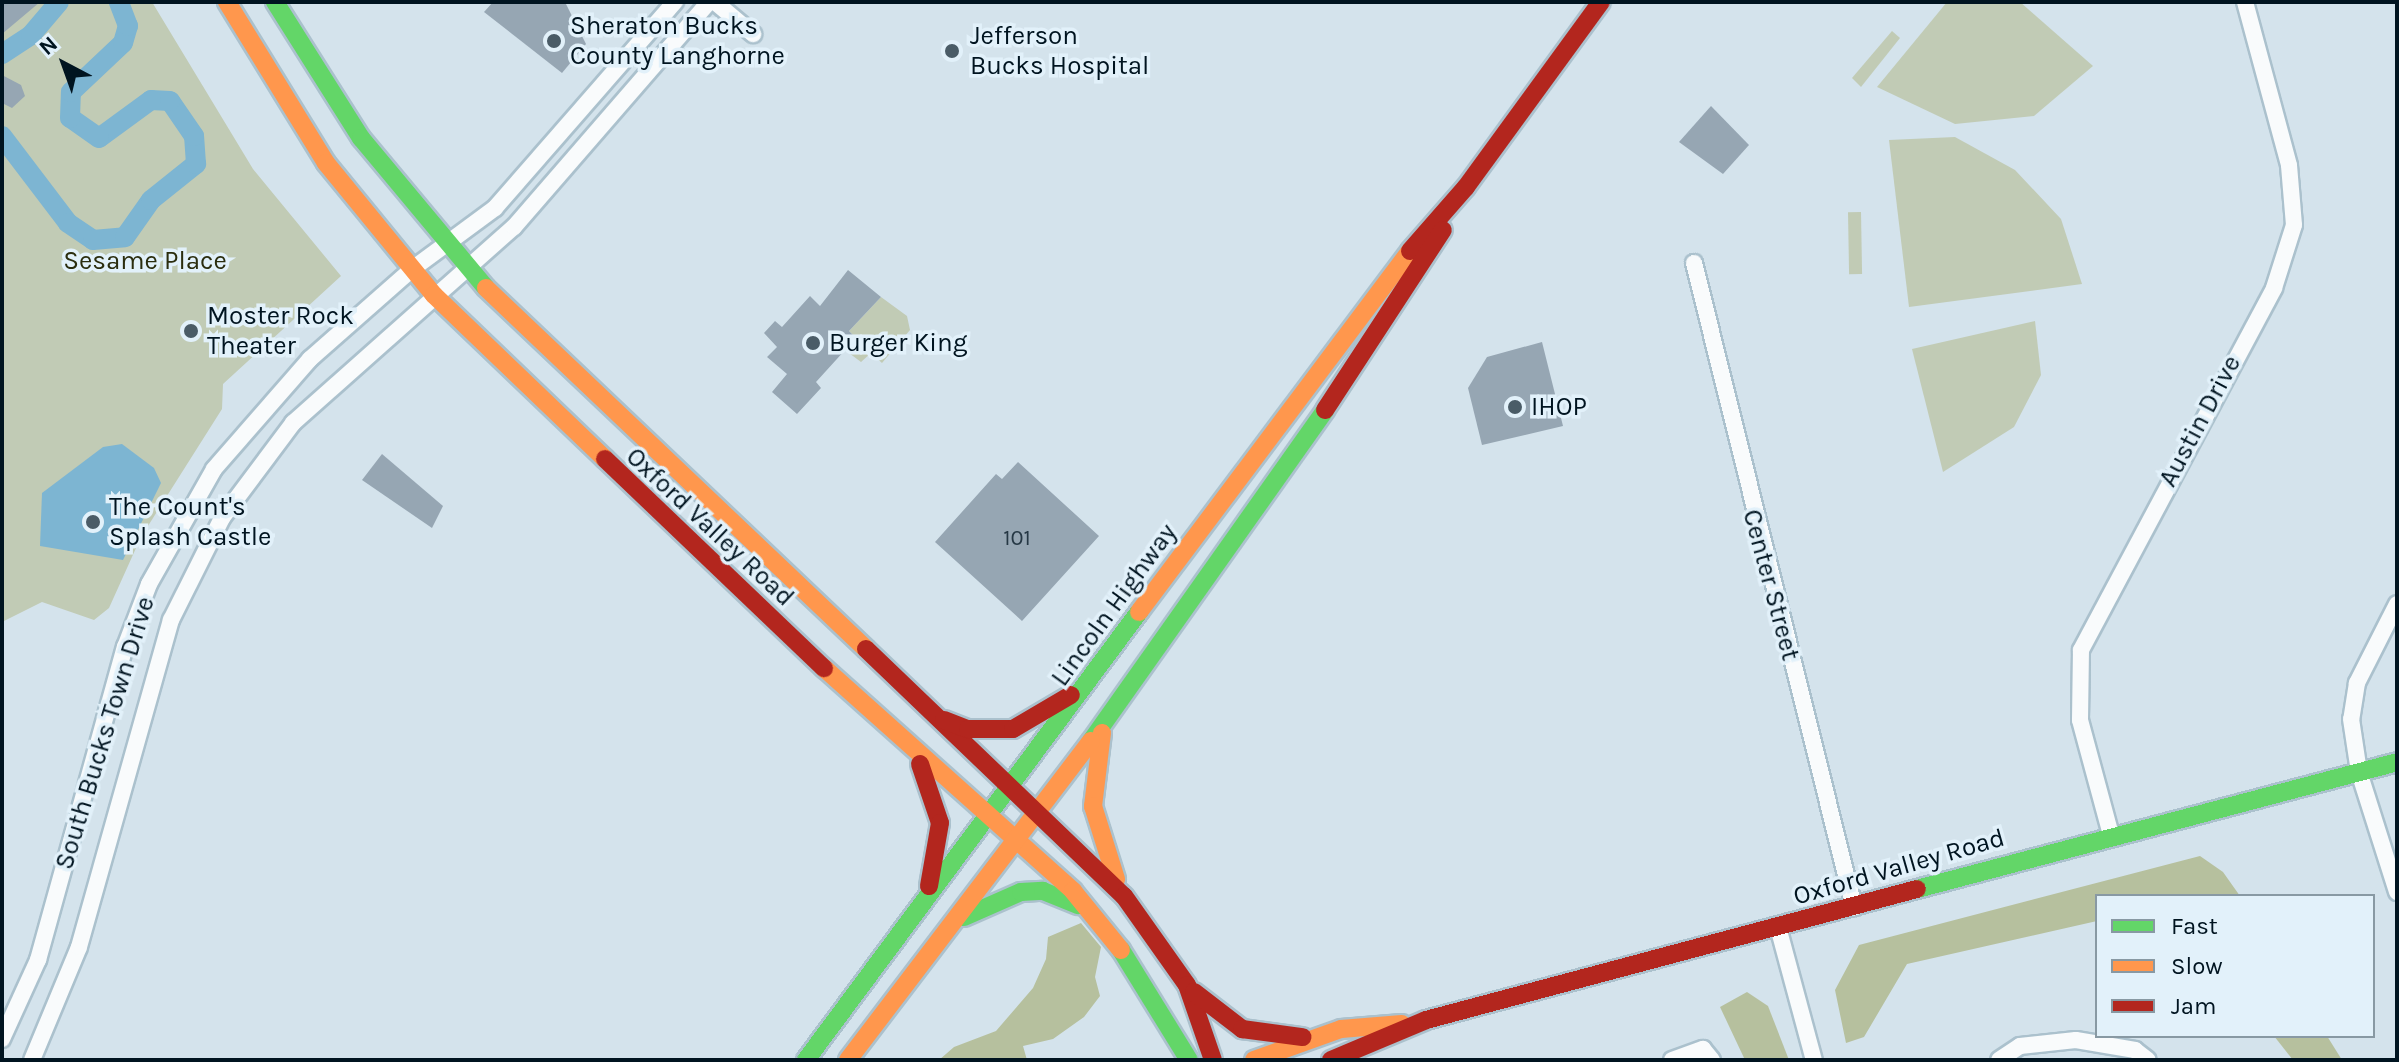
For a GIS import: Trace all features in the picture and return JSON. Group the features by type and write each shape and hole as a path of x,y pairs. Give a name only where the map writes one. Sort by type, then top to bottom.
{"main road":[{"name":"Oxford Valley Road","path":"227,2 326,163 411,270 521,385 914,755 990,816 1098,919 1139,972 1189,1060"},
{"name":"Oxford Valley Road","path":"275,2 361,138 466,267 597,400 1124,896 1187,985 1213,1060"},
{"name":"Lincoln Highway","path":"806,1060 1012,788 1385,280 1468,185 1601,2"},
{"name":"Lincoln Highway","path":"848,1060 1106,721 1399,306 1468,185"},
{"path":"937,717 968,729 1013,729 1049,713 1095,676"},
{"path":"1106,721 1093,806 1104,855 1124,896"},
{"path":"914,755 929,778 940,823 936,868 923,903"},
{"name":"Oxford Valley Road","path":"1254,1060 1309,1037 1416,1023 2111,835 2397,762"},
{"path":"952,925 1000,897 1043,891 1098,919"},
{"path":"1187,985 1242,1029 1309,1037"},
{"name":"Oxford Valley Road","path":"1331,1060 1416,1023"}],"street":[{"name":"South Bucks Town Drive","path":"2,1039 38,960 125,647 169,544 245,428 310,359 411,270 495,208 675,2"},
{"name":"South Bucks Town Drive","path":"32,1060 69,976 152,679 189,580 222,518 293,423 514,227 709,2"},
{"path":"715,2 753,34"},
{"name":"Austin Drive","path":"2111,835 2080,720 2081,650 2274,288 2294,225 2289,165 2245,2"},
{"name":"Center Street","path":"1694,263 1854,907"},
{"path":"2397,604 2351,705 2359,772 2397,892"},
{"path":"1778,927 1814,1060"},
{"path":"1999,1060 2020,1046 2076,1040 2135,1050 2148,1060"},
{"path":"1672,1060 1703,1049 1712,1060"}],"green space":[{"name":"Sesame Place","path":"2,2 152,2 253,169 341,276 223,384 222,409 141,537 109,608 94,620 42,602 2,622"},
{"path":"1947,2 2020,2 2093,66 2034,116 1955,124 1877,87"},
{"path":"1892,31 1900,38 1861,87 1852,78"},
{"path":"1955,137 2015,170 2061,219 2082,284 1909,307 1889,140"},
{"path":"1848,212 1861,212 1862,274 1849,274"},
{"path":"881,297 907,316 910,330 882,363 871,353 861,362 845,350 856,338 849,331"},
{"path":"2035,321 2041,375 2014,427 1943,472 1912,349"},
{"path":"2200,856 2223,872 2239,894 2095,894 2095,921 1907,964 1864,1037 1846,1043 1835,990 1859,945"},
{"path":"1081,923 1101,947 1095,977 1100,996 1084,1017 1053,1039 1023,1046 1027,1060 939,1060 954,1047 996,1031 1033,988 1046,959 1048,937"},
{"path":"1747,992 1768,1006 1789,1060 1745,1060 1720,1007"},
{"path":"2276,1038 2328,1038 2342,1060 2293,1060"}],"water":[{"name":"The Count's Splash Castle","path":"122,444 154,468 161,483 123,560 40,546 42,493 103,447"}],"building":[{"path":"2,2 40,2 2,34"},
{"name":"Sheraton Bucks County Langhorne","path":"493,2 565,2 586,44 562,73 484,12"},
{"path":"2,75 21,85 25,96 12,108 2,103"},
{"path":"1711,106 1749,145 1723,174 1679,142"},
{"name":"Burger King","path":"848,270 881,297 849,331 856,338 816,382 821,388 797,414 772,392 787,374 767,357 777,347 764,333 775,321 782,327 810,296 820,306"},
{"name":"IHOP","path":"1542,342 1563,426 1482,445 1468,388 1487,357"},
{"path":"382,454 443,506 432,528 362,480"},
{"path":"1018,462 1099,536 1022,621 935,542 996,474 1002,479"}],"waterway":[{"path":"2,54 31,35 59,2"},
{"path":"2,136 68,223 93,240 125,237 151,200 196,164 194,136 170,101 151,100 99,138 70,118 71,92 123,43 128,26 119,2"}],"traffic: fast":[{"path":"275,2 361,138 486,288"},
{"path":"1091,741 1325,410"},
{"path":"806,1060 1139,612"},
{"path":"1917,889 2397,762"},
{"path":"964,917 1021,892 1043,891 1078,905"},
{"path":"1121,950 1189,1060"}],"traffic: slow":[{"path":"227,2 326,163 434,295 605,459"},
{"path":"1139,612 1410,251"},
{"path":"486,288 866,649"},
{"path":"824,668 1073,891 1121,950"},
{"path":"1102,733 1093,806 1116,879"},
{"path":"848,1060 1091,741"},
{"path":"1254,1060 1341,1029 1402,1024"}],"traffic: jam":[{"path":"1410,251 1466,187 1601,2"},
{"path":"1325,410 1443,230"},
{"path":"605,459 824,668"},
{"path":"866,649 1124,896 1187,985 1213,1060"},
{"path":"944,720 968,729 1013,729 1071,695"},
{"path":"920,764 940,823 929,886"},
{"path":"1331,1060 1426,1020 1917,889"},
{"path":"1194,992 1242,1029 1302,1037"}],"place":[{"name":"Sheraton Bucks County Langhorne","path":"554,41"},
{"name":"Jefferson Bucks Hospital","path":"952,51"},
{"name":"Moster Rock Theater","path":"191,331"},
{"name":"Burger King","path":"813,343"},
{"name":"IHOP","path":"1515,407"},
{"name":"The Count's Splash Castle","path":"93,522"}]}
